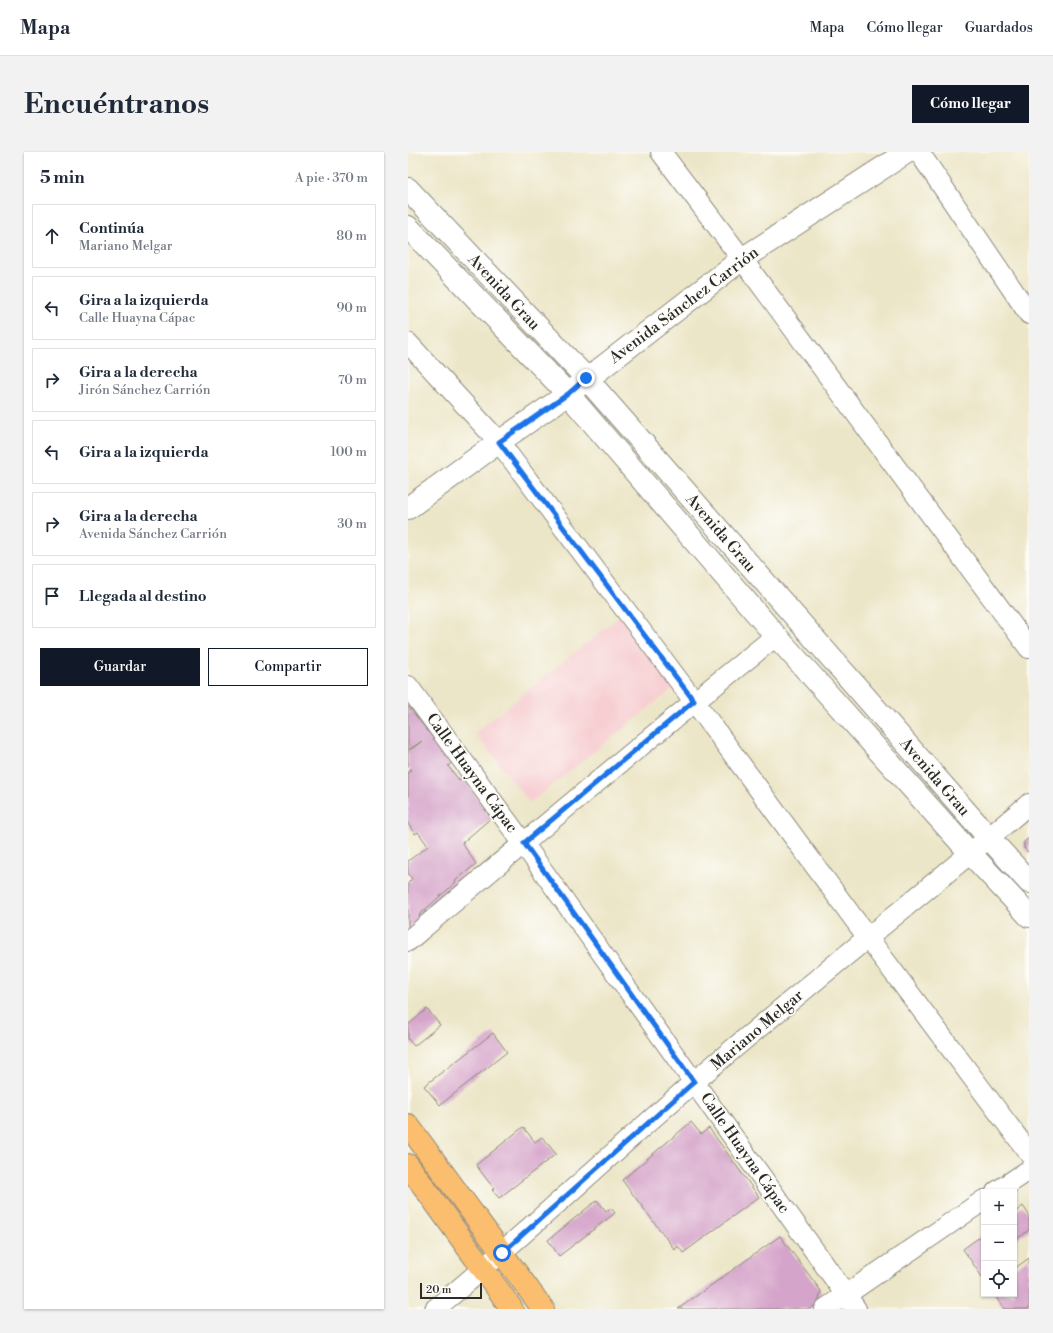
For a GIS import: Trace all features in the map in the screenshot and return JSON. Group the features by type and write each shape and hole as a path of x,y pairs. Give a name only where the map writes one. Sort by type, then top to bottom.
{"main road":[{"path":"408,1125 543,1309"},
{"path":"408,1165 512,1309"}],"street":[{"path":"661,152 742,259 1029,648"},
{"name":"Avenida Sánchez Carrión","path":"408,508 568,394 586,378 742,259 907,152"},
{"path":"918,152 1029,314"},
{"name":"Avenida Grau","path":"408,189 586,378 1029,882"},
{"name":"Avenida Grau","path":"408,228 568,394 776,636 971,854 1029,916"},
{"path":"408,343 499,442 694,701 868,938 1029,1153"},
{"path":"408,941 694,701 776,636"},
{"name":"Calle Huayna Cápac","path":"408,686 524,843 850,1302"},
{"name":"Mariano Melgar","path":"435,1309 483,1270 694,1082 971,854 1029,804"},
{"path":"1000,1189 1029,1170"},
{"path":"825,1309 850,1302 981,1202"}],"shaded area":[{"path":"620,616 675,687 530,803 475,733"}],"building":[{"path":"408,706 452,762 448,766 459,780 463,777 491,818 462,843 476,864 455,881 456,882 419,915 421,918 408,928 408,883 412,879 408,873 408,861 428,846 418,832 415,834 408,824 408,772 411,770 408,767 408,752 422,741 408,750"},
{"path":"1029,838 1029,853 1024,848 1024,842"},
{"path":"427,1009 440,1025 414,1046 408,1039 408,1025"},
{"path":"493,1033 507,1052 440,1105 424,1086"},
{"path":"691,1122 701,1134 709,1128 759,1197 683,1253 678,1246 675,1250 622,1180"},
{"path":"523,1127 535,1142 542,1137 556,1154 499,1198 492,1190 494,1188 476,1165"},
{"path":"597,1200 606,1211 611,1208 615,1213 559,1256 548,1240"},
{"path":"1023,1206 1029,1215 1029,1230 1017,1239 1017,1225 1017,1211"},
{"path":"780,1236 821,1291 818,1303 810,1309 678,1309"},
{"path":"981,1236 981,1276 963,1249"},
{"path":"1029,1258 1029,1309 1004,1309 996,1297 1017,1297 1017,1267"}],"route":[{"path":"502,1253 694,1082 524,843 694,701 499,442 568,394 586,378"}]}
